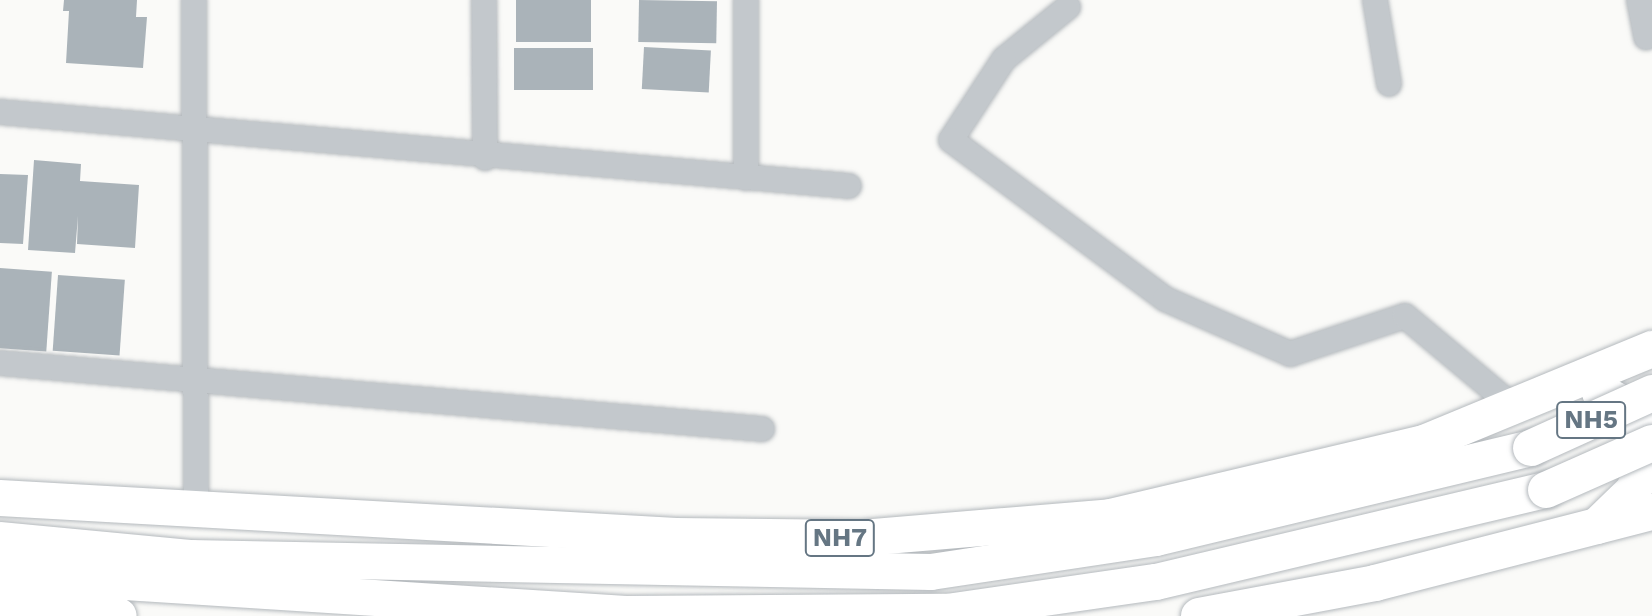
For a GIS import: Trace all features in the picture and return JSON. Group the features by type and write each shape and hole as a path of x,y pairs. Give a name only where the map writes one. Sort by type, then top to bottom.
{"highway":[{"name":"NH7","path":"0,498 196,513 676,536 862,538 1111,517 1424,443 1563,389 1646,346"},
{"path":"1563,389 1593,390 1614,399 1643,427 1641,474 1633,491 1596,528"},
{"name":"NH5","path":"0,540 190,558 931,572 1156,538 1531,448 1652,393"},
{"name":"NH5","path":"0,574 626,614 947,612 1156,582 1546,490 1652,443"},
{"path":"1199,616 1375,583 1652,512"},
{"path":"0,606 119,616"}],"street":[{"path":"194,0 196,513"},
{"path":"484,0 485,158"},
{"path":"746,0 746,178"},
{"path":"1375,0 1389,84"},
{"path":"1639,0 1646,37"},
{"path":"1068,7 1004,59 951,140 1165,299 1290,354 1405,316 1514,407"},
{"path":"0,112 485,158 849,186"},
{"path":"0,363 762,429"}],"building":[{"path":"64,0 137,0 136,17 147,17 143,68 66,63 69,11 63,11"},
{"path":"516,0 591,0 591,42 516,42"},
{"path":"639,0 717,1 716,43 638,42"},
{"path":"644,47 711,51 709,92 642,89"},
{"path":"514,48 593,48 593,90 514,90"},
{"path":"34,160 81,164 80,181 139,185 135,248 77,244 78,216 75,253 28,250"},
{"path":"0,174 28,175 23,244 0,243"},
{"path":"0,268 52,272 46,351 0,348"},
{"path":"58,275 125,280 120,355 53,351"}]}
